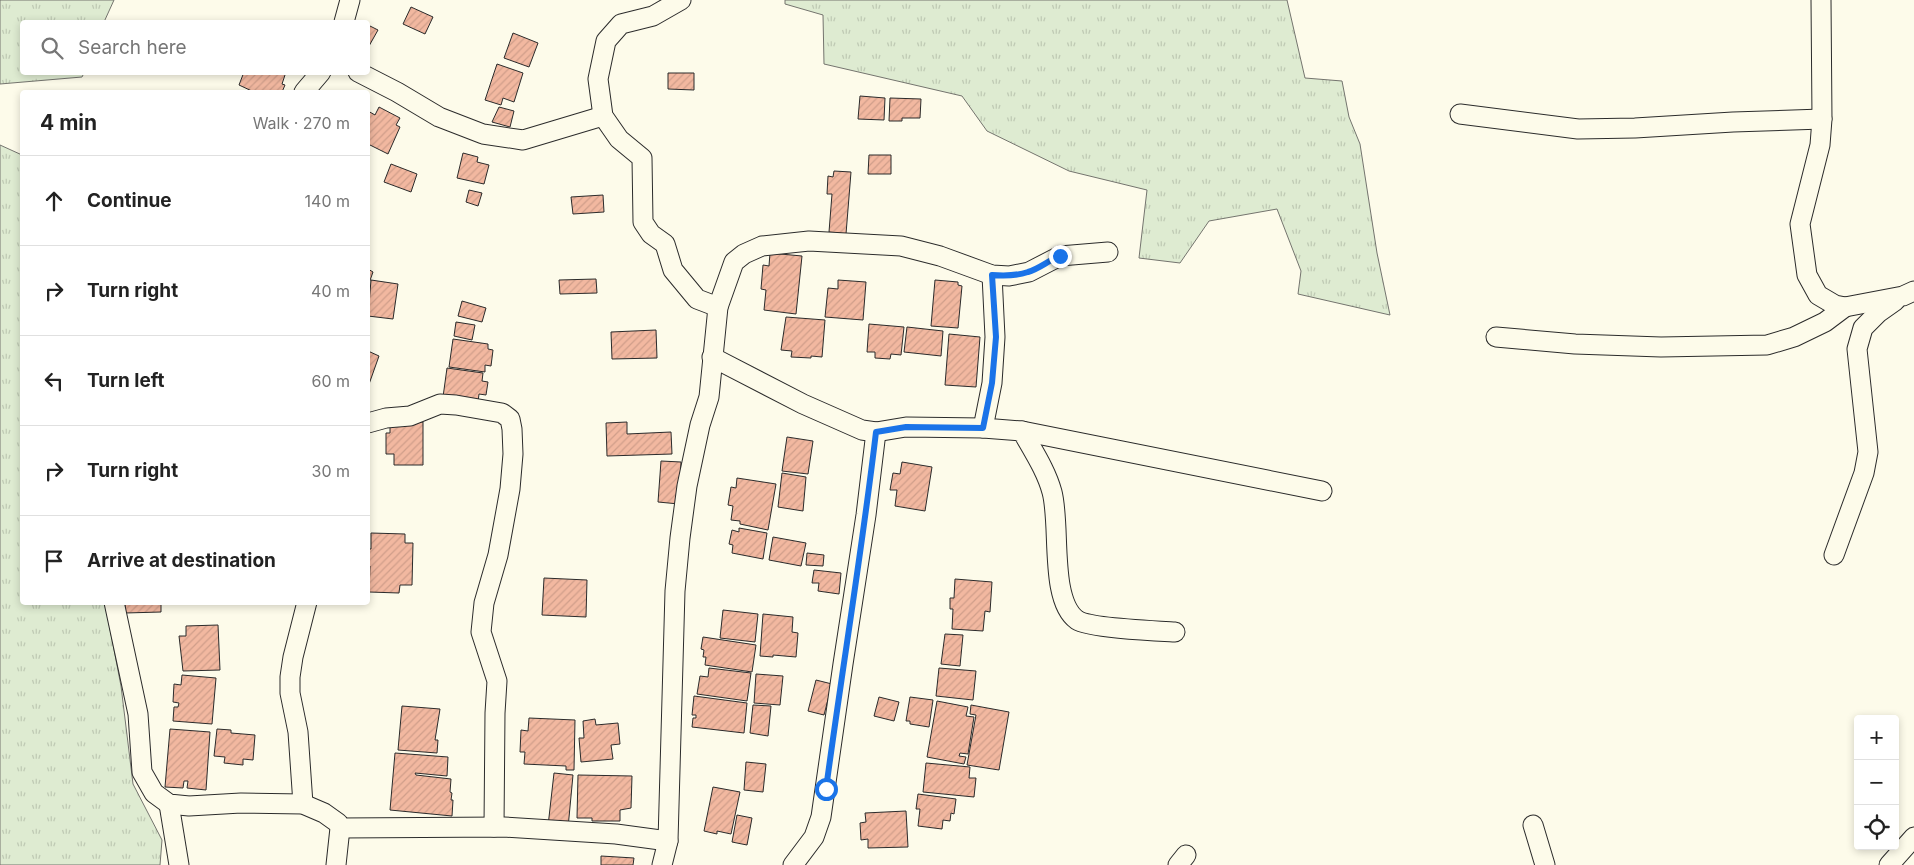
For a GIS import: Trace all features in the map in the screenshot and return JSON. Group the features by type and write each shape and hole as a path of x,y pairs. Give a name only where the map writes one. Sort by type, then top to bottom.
{"street":[{"path":"345,20 350,0"},
{"path":"681,0 653,16 621,24 606,41 598,79 603,116 619,139 642,158 643,222 651,234 665,244 673,270 698,299 718,307"},
{"path":"1821,0 1822,119 1820,145 1800,224 1806,275 1818,295 1835,305 1846,307 1908,294"},
{"path":"306,90 318,75"},
{"path":"364,75 439,117 483,134 523,140 603,116"},
{"path":"1460,114 1578,129 1822,119"},
{"path":"662,865 668,841 675,592 688,486 700,425 709,397 718,307 734,262 744,254 762,246 809,241 901,246 940,256 992,275 1009,276 1029,272 1060,256 1108,252"},
{"path":"983,428 992,383 996,337 992,275"},
{"path":"1834,555 1864,473 1868,452 1857,349 1863,328 1878,313 1908,294"},
{"path":"1496,337 1575,344 1661,347 1767,344 1794,337 1825,322 1846,307"},
{"path":"712,356 803,404 862,430 876,432 906,427 983,428 1022,431 1322,490"},
{"path":"370,422 386,418 410,416 440,404 502,413 510,419 513,454 510,489 498,555 484,603 482,632 497,681 494,713 494,827"},
{"path":"1022,431 1043,468 1053,493 1061,591 1067,611 1078,621 1098,626 1175,632"},
{"path":"793,865 814,836 821,817 866,515 876,432"},
{"path":"115,605 138,714 142,772 154,793 169,804 190,806 241,803 303,804 324,812 338,823 340,828 336,865"},
{"path":"303,804 298,732 290,694 290,678 293,658 307,605"},
{"path":"169,804 179,865"},
{"path":"1533,826 1545,865"},
{"path":"340,828 494,827 616,834 668,841"},
{"path":"1889,865 1914,837"}],"green space":[{"path":"0,0 114,0 105,20 20,20 20,75 83,75 82,77 0,84"},
{"path":"785,0 1287,0 1305,78 1342,81 1349,117 1360,144 1377,253 1390,315 1298,294 1301,271 1277,209 1209,221 1180,263 1139,258 1147,190 1069,171 987,131 962,96 824,64 823,15 785,4"},
{"path":"0,145 20,154 20,605 105,605 121,686 133,784 162,840 160,865 0,865"}],"building":[{"path":"411,7 433,17 425,34 403,24"},
{"path":"370,26 378,30 370,44"},
{"path":"513,33 538,43 529,67 504,58"},
{"path":"497,64 523,73 514,102 503,98 501,105 485,100"},
{"path":"668,73 694,73 694,90 668,89"},
{"path":"243,75 285,75 282,84 285,85 283,90 250,90 239,85"},
{"path":"860,96 885,98 884,120 858,119"},
{"path":"890,98 921,99 920,118 902,118 902,121 889,121"},
{"path":"379,107 400,118 396,125 400,127 388,154 370,145 370,112 375,115"},
{"path":"499,107 514,111 510,127 492,122"},
{"path":"463,153 478,157 477,162 489,165 484,184 457,178"},
{"path":"869,155 891,155 891,174 868,174"},
{"path":"391,164 417,174 411,192 384,182"},
{"path":"834,171 851,172 846,234 829,232 832,194 827,194 828,176 833,177"},
{"path":"469,190 482,193 478,206 466,202"},
{"path":"603,195 604,212 573,214 571,197"},
{"path":"770,253 802,256 796,314 764,310 766,290 761,289 763,265 769,266"},
{"path":"596,279 597,293 560,294 559,280"},
{"path":"371,280 398,284 393,319 370,316"},
{"path":"838,280 866,282 863,320 825,317 828,288 838,289"},
{"path":"935,280 958,282 958,285 962,286 958,328 931,326"},
{"path":"462,301 486,308 482,322 458,316"},
{"path":"786,317 825,320 822,357 791,357 792,351 781,350"},
{"path":"456,322 475,325 472,340 454,336"},
{"path":"869,324 904,327 901,355 891,354 890,359 875,358 875,352 867,352"},
{"path":"907,327 943,331 941,356 904,352"},
{"path":"656,330 657,358 612,359 611,332"},
{"path":"949,334 980,337 976,387 945,385"},
{"path":"453,339 488,344 488,349 493,350 491,366 485,365 485,372 449,367"},
{"path":"370,352 379,356 370,381"},
{"path":"447,368 483,373 482,381 488,382 486,395 479,394 478,402 443,397"},
{"path":"390,422 423,422 423,465 394,465 394,454 386,454 386,433 390,433"},
{"path":"627,422 627,434 671,432 672,454 607,456 606,423"},
{"path":"787,437 813,441 808,474 782,471"},
{"path":"661,461 681,462 679,504 658,502"},
{"path":"902,462 932,467 925,511 895,506 897,490 890,490 893,473 900,474"},
{"path":"782,473 806,477 803,511 778,507"},
{"path":"737,478 776,484 768,530 740,524 740,521 731,520 733,506 728,505 731,487 736,488"},
{"path":"739,528 767,533 763,559 732,553 733,545 729,544 732,530 739,532"},
{"path":"371,533 405,534 405,543 413,543 412,585 400,585 399,593 370,592"},
{"path":"773,537 806,543 801,566 769,560"},
{"path":"807,553 824,555 823,566 806,565"},
{"path":"814,570 841,573 839,594 818,591 819,583 812,583"},
{"path":"544,578 587,580 586,617 542,615"},
{"path":"955,579 992,582 990,612 985,611 983,631 952,629 953,609 950,609 950,598 954,598"},
{"path":"125,605 161,605 161,612 125,613"},
{"path":"723,610 758,614 755,642 720,638"},
{"path":"763,614 793,617 792,632 798,633 796,657 760,656"},
{"path":"218,625 220,670 183,671 179,636 186,636 186,626"},
{"path":"945,634 963,635 960,666 941,664"},
{"path":"703,637 756,645 752,672 705,665 706,657 703,657 704,650 701,649"},
{"path":"709,668 751,673 747,701 697,694 700,676 708,677"},
{"path":"939,668 976,671 973,700 936,696"},
{"path":"756,674 783,676 780,705 754,703"},
{"path":"182,675 216,678 212,724 173,721 174,707 178,707 179,703 173,702 174,684 181,685"},
{"path":"816,680 832,684 824,715 808,711"},
{"path":"694,696 747,703 744,733 692,727 693,718 696,718 696,715 692,715"},
{"path":"879,697 899,702 894,721 874,716"},
{"path":"910,697 933,700 929,727 910,724 910,721 906,721"},
{"path":"937,701 968,707 966,716 974,717 968,754 960,753 959,756 966,757 964,764 927,757"},
{"path":"753,705 771,706 768,736 750,733"},
{"path":"971,705 1009,712 999,770 967,765 976,715 970,714"},
{"path":"402,706 440,709 435,740 438,740 437,753 398,750"},
{"path":"529,718 575,720 574,770 566,770 566,766 524,764 525,752 520,752 521,730 528,731"},
{"path":"595,719 596,725 618,723 620,744 611,745 613,759 581,762 579,738 584,738 583,721"},
{"path":"170,729 210,732 206,790 187,788 188,781 184,781 183,788 165,787"},
{"path":"217,729 231,730 231,733 255,735 253,760 243,759 243,765 224,763 225,757 214,756"},
{"path":"395,753 448,757 447,776 415,773 416,775 451,779 452,816 390,810"},
{"path":"746,762 766,764 763,792 744,790"},
{"path":"926,763 970,767 969,778 976,778 974,797 923,792"},
{"path":"554,773 573,775 568,828 548,826"},
{"path":"578,775 632,776 631,808 620,810 620,821 592,821 592,818 577,818"},
{"path":"713,787 740,792 731,834 717,831 717,834 704,831"},
{"path":"918,794 956,799 954,814 951,813 950,821 943,820 942,829 918,826 920,809 916,809"},
{"path":"906,811 908,847 868,848 868,839 861,840 860,823 866,822 865,813"},
{"path":"737,815 752,818 747,845 732,842"},
{"path":"601,856 634,858 633,865 601,865"}],"route":[{"path":"826,789 866,515 876,432 906,427 983,428 992,383 996,337 992,275 1009,276 1029,272 1060,256"}]}
